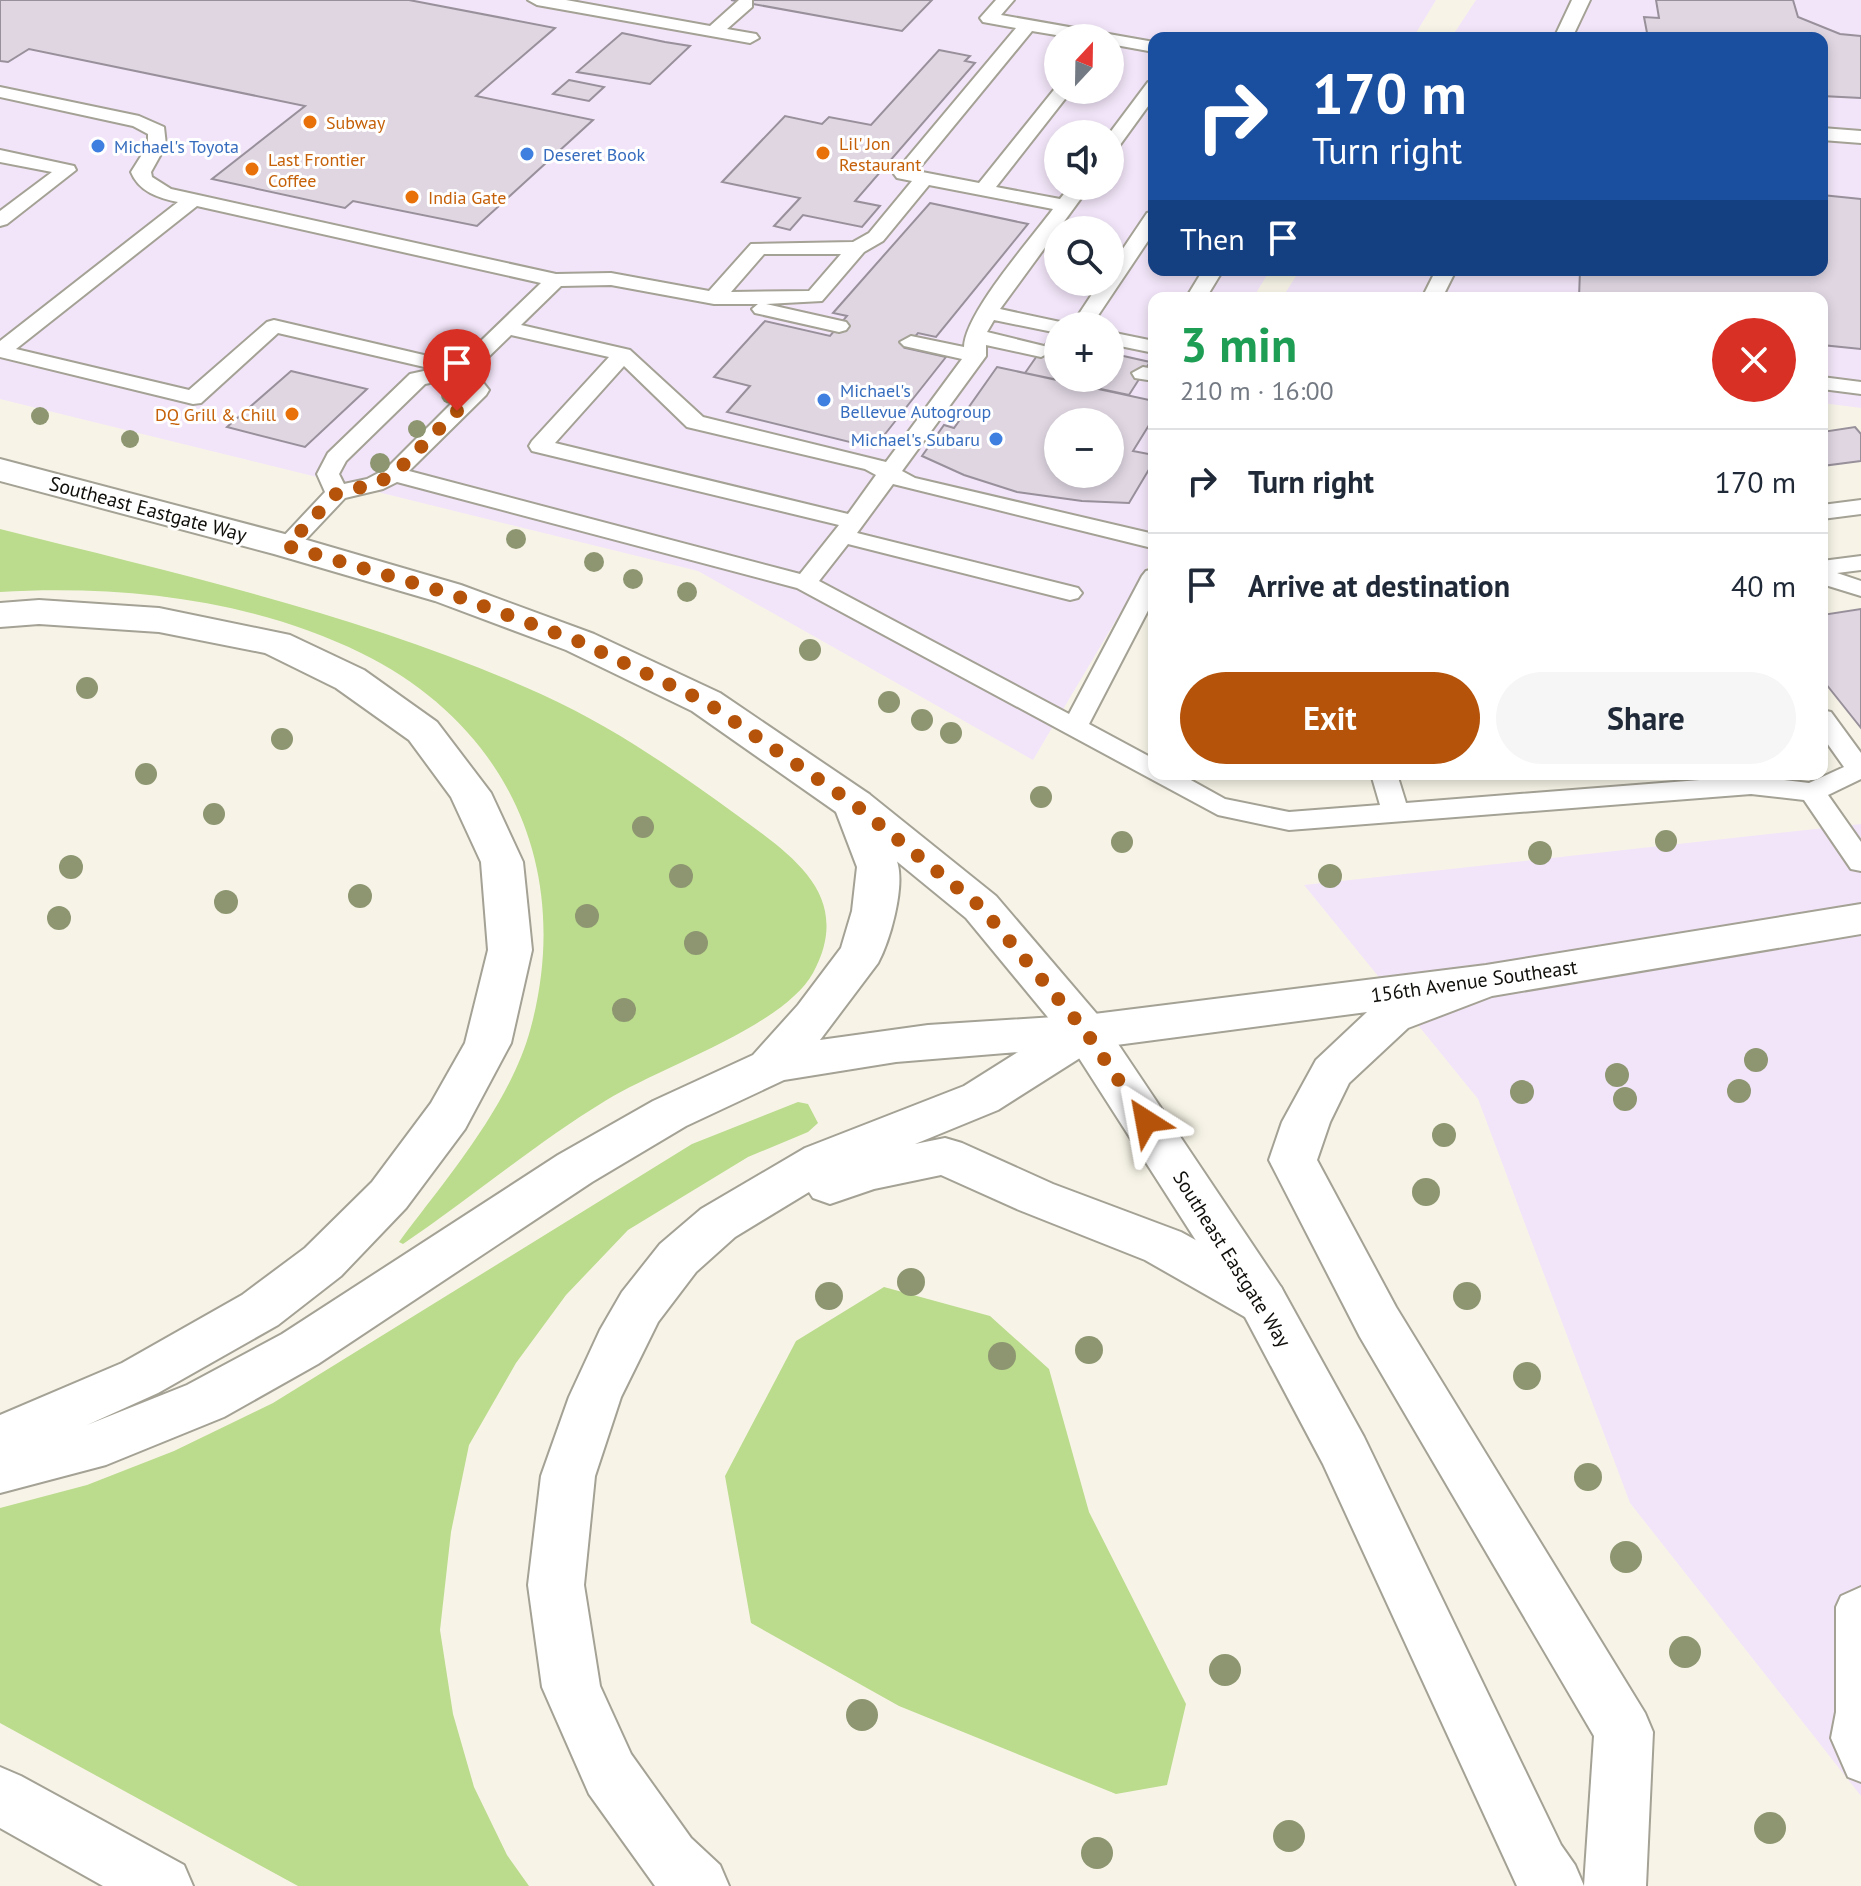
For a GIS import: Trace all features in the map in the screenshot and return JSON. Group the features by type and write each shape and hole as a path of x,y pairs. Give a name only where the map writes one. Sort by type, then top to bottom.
{"main road":[{"name":"Southeast Eastgate Way","path":"0,470 287,546 448,593 580,642 706,702 854,804 981,907 1086,1032 1263,1302 1345,1453 1539,1866 1553,1886"},
{"path":"0,615 39,612 159,620 276,643 350,679 423,731 470,793 502,862 510,950 488,1043 448,1116 389,1195 323,1262 260,1310 140,1378 0,1439"},
{"path":"0,1470 44,1463 161,1424 293,1355 512,1208 641,1129 770,1067 814,1017 862,952 874,911 878,867 854,804"},
{"name":"156th Avenue Southeast","path":"770,1067 901,1042 1086,1032 1486,981 1861,919"},
{"path":"1486,981 1392,1016 1382,1025 1332,1072 1306,1122 1293,1160 1378,1322 1624,1732 1615,1886"},
{"path":"698,1886 670,1859 610,1774 571,1687 556,1585 568,1476 595,1397 618,1345 640,1307 678,1258 718,1223 822,1161 981,1098 1086,1032"},
{"path":"718,1223 871,1171 945,1156 1036,1197 1163,1246 1263,1302"},
{"path":"0,1796 162,1886"}],"lane":[{"path":"537,0 750,38"},
{"path":"1005,0 989,18 1044,28"},
{"path":"1566,32 1581,0"},
{"path":"713,32 746,3"},
{"path":"1028,25 904,174 1065,206"},
{"path":"1124,41 1148,46"},
{"path":"0,92 139,122 157,131 157,145 141,172 144,180 165,193 556,280 611,279 839,326"},
{"path":"1124,126 1148,94"},
{"path":"984,189 1052,104"},
{"path":"1828,134 1861,137"},
{"path":"0,156 67,170 0,220"},
{"path":"714,298 815,297 857,248 876,237 925,178"},
{"path":"0,351 194,199"},
{"path":"805,583 889,473 975,346 987,312 1070,200"},
{"path":"1090,312 1148,226"},
{"path":"714,298 758,248 857,248"},
{"path":"337,493 328,474 336,458 418,379 463,370 556,280"},
{"path":"987,312 1044,324"},
{"path":"0,351 193,398 274,326 463,370 478,390 394,474 375,484 337,493 287,546"},
{"path":"506,328 623,354 695,422 873,464 907,483 1148,539"},
{"path":"1124,341 1148,346"},
{"path":"911,342 1041,351"},
{"path":"623,354 540,446 1070,593"},
{"path":"1828,384 1861,388"},
{"path":"394,474 805,583 1148,767"},
{"path":"1828,511 1861,507"},
{"path":"1828,567 1861,563"},
{"path":"1828,578 1861,589"},
{"path":"1075,726 1148,587"},
{"path":"1752,780 1812,792 1860,769 1828,726"},
{"path":"1171,780 1218,806 1289,821 1737,780"},
{"path":"1386,780 1396,813"},
{"path":"1812,792 1861,862"},
{"path":"1861,1603 1854,1607 1854,1712 1850,1738 1861,1764"}],"shaded area":[{"path":"0,0 1436,0 1417,32 1148,32 1148,276 1266,276 1257,292 1148,292 1148,566 1033,760 698,571 0,399"},
{"path":"1476,0 1861,0 1861,408 1828,404 1828,292 1286,292 1296,276 1828,276 1828,32 1455,32"},
{"path":"1861,824 1861,1796 1630,1503 1478,1099 1304,885"}],"green space":[{"path":"0,529 207,581 344,620 478,667 593,720 642,749 755,829 795,862 811,880 821,899 826,921 824,945 813,973 798,993 776,1011 749,1028 605,1101 403,1244 399,1242 493,1112 522,1056 531,1027 542,969 543,912 534,858 517,808 490,761 455,720 412,683 361,653 275,620 185,600 92,591 0,592"},
{"path":"798,1102 808,1104 818,1123 808,1132 748,1157 628,1230 566,1295 516,1363 469,1445 451,1532 440,1630 453,1714 474,1787 507,1855 529,1886 298,1886 0,1723 0,1508 87,1485 174,1451 273,1403 692,1144"},
{"path":"884,1287 990,1316 1049,1369 1089,1512 1186,1704 1167,1785 1116,1794 899,1706 751,1623 725,1476 796,1341"}],"building":[{"path":"0,0 409,0 555,28 476,96 593,120 477,226 353,201 345,208 212,179 305,106 29,49 8,62 0,61"},
{"path":"731,0 932,0 902,31"},
{"path":"1656,0 1793,0 1798,17 1840,34 1861,36 1861,98 1828,96 1828,32 1647,32 1644,17 1659,18"},
{"path":"622,33 690,46 650,84 577,72"},
{"name":"Lil' Jon Restaurant","path":"939,50 970,56 965,61 975,63 855,201 880,206 862,227 803,215 790,230 774,226 800,198 722,182 785,116 822,124 829,117 871,125"},
{"path":"569,80 604,87 589,101 553,94"},
{"path":"1828,196 1861,199 1861,349 1828,346 1828,292 1579,292 1580,276 1828,276"},
{"path":"930,203 1028,224 936,337 918,333 905,348 946,357 874,448 727,412 750,386 714,377 765,321 830,336 847,316 833,313"},
{"path":"1044,346 1044,377 1025,373"},
{"path":"1124,356 1148,362 1129,395 1115,392 1124,392"},
{"name":"Michael's Subaru","path":"997,367 1044,377 1044,392 1112,392 1148,400 1148,427 1133,451 1148,454 1148,471 1129,503 1082,501 1017,492 964,475 922,456 944,425 954,428"},
{"name":"DQ Grill & Chill","path":"291,371 367,389 305,447 227,427"},
{"path":"1855,427 1861,434 1861,461 1828,465 1828,431"},
{"path":"1861,609 1861,728 1828,687 1828,614"}],"place":[{"name":"Subway","path":"310,122"},
{"name":"Michael's Toyota","path":"98,146"},
{"name":"Lil' Jon Restaurant","path":"823,153"},
{"name":"Deseret Book","path":"527,154"},
{"name":"Last Frontier Coffee","path":"252,169"},
{"name":"India Gate","path":"412,197"},
{"name":"Michael's Bellevue Autogroup","path":"824,400"},
{"name":"DQ Grill & Chill","path":"292,414"},
{"name":"Michael's Subaru","path":"996,439"}],"route":[{"path":"457,411 394,474 375,484 337,493 287,546 448,593 580,642 706,702 854,804 981,907 1086,1032 1146,1121"}]}
